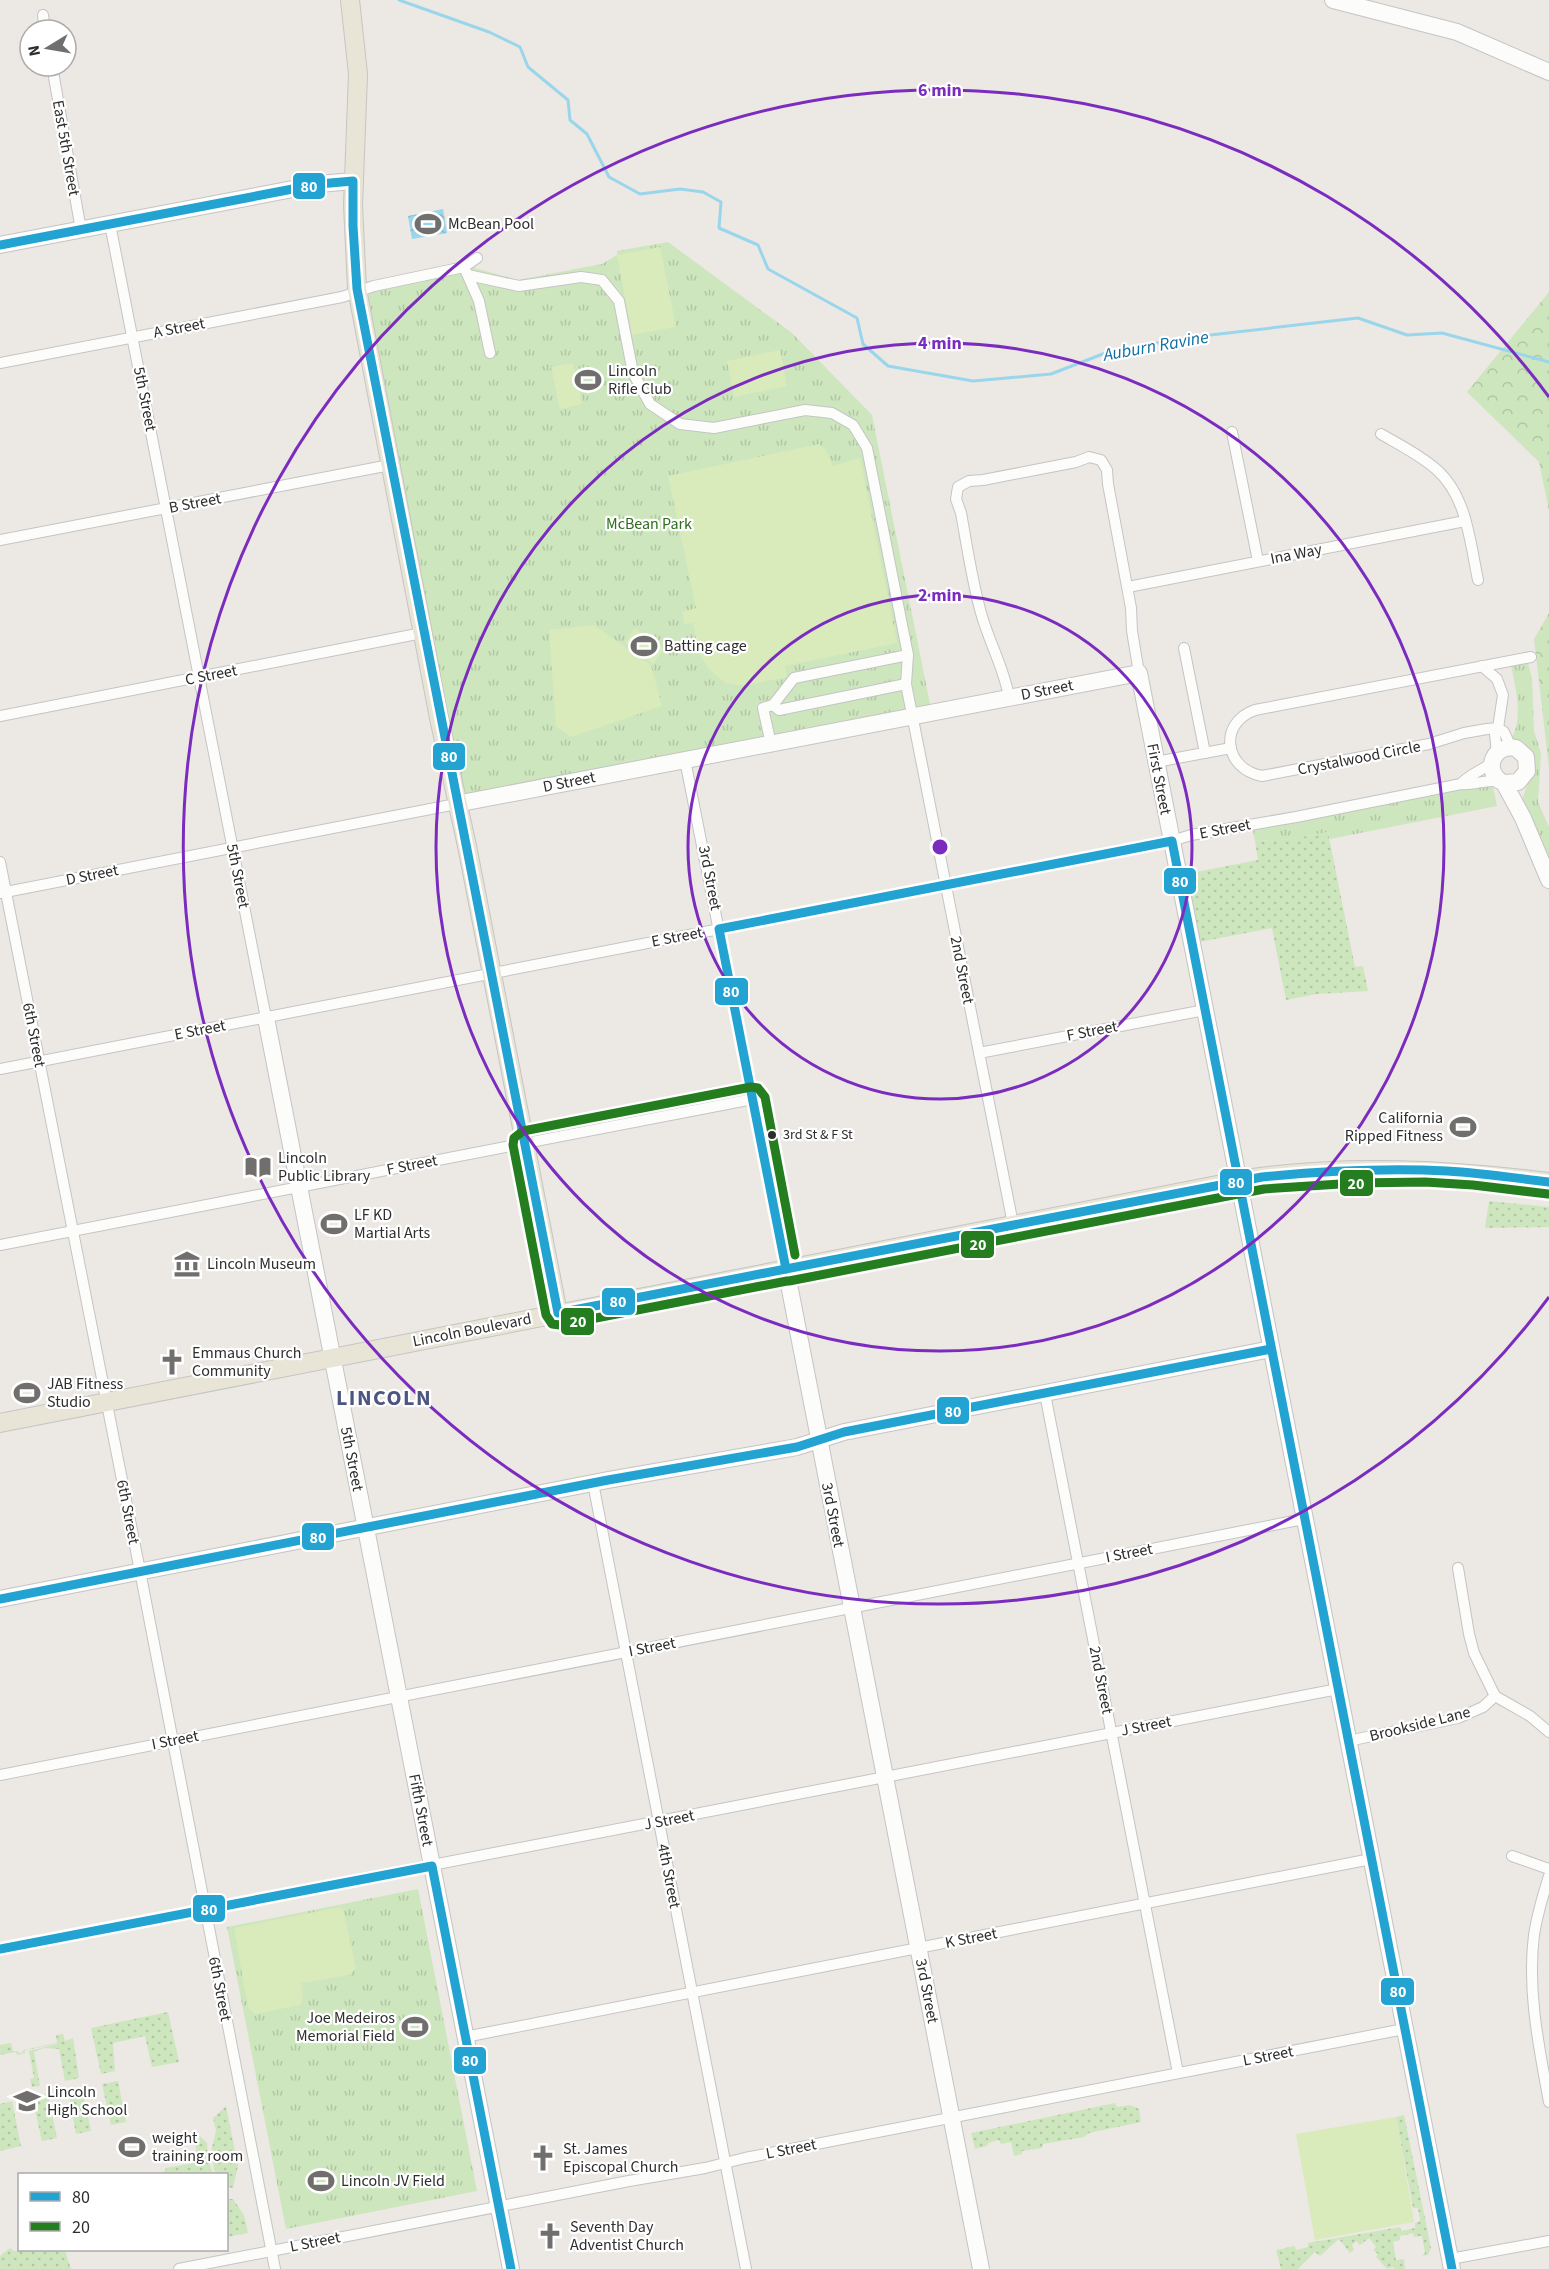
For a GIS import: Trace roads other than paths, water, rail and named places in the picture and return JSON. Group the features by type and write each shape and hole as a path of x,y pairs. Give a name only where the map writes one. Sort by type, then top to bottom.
{"main road":[{"path":"350,0 358,74 353,181 353,226 358,291 422,633 456,804 469,857 558,1313"},
{"name":"Lincoln Boulevard","path":"0,1423 1238,1181 1307,1172 1392,1170 1474,1173 1549,1182"}],"street":[{"path":"1333,0 1457,32 1549,72"},
{"name":"East 5th Street","path":"54,78 81,230"},
{"path":"0,245 319,184 353,181"},
{"name":"5th Street","path":"110,224 365,1528"},
{"path":"477,258 466,271 479,301 490,352"},
{"name":"A Street","path":"0,363 466,271"},
{"name":"2nd Street","path":"466,271 519,286 581,277 602,280 619,301 633,373 650,404 680,424 714,428 805,410 832,413 853,425 867,448 908,655 906,684 1012,1224"},
{"path":"1232,432 1258,561"},
{"path":"1381,434 1437,470 1455,492 1465,521 1478,580"},
{"name":"First Street","path":"1009,697 980,611 961,513 956,500 958,487 969,481 1089,458 1101,460 1107,470 1128,587 1139,673 1156,762 1451,2264"},
{"name":"B Street","path":"0,540 390,465"},
{"name":"Ina Way","path":"1128,587 1465,521"},
{"name":"C Street","path":"0,716 422,633"},
{"path":"1184,648 1205,753"},
{"path":"771,744 763,708 773,705 794,678 908,655"},
{"path":"1156,762 1231,748 1233,728 1245,714 1256,710 1531,657"},
{"path":"1482,666 1497,679 1503,695 1498,728 1504,732 1493,774 1502,782 1523,818 1549,880"},
{"name":"D Street","path":"3,892 1139,673"},
{"path":"773,705 779,710 906,684"},
{"name":"Crystalwood Circle","path":"1231,748 1236,761 1245,770 1256,775 1268,776 1429,744 1464,733 1498,728"},
{"path":"1500,754 1520,750 1528,762 1527,771 1522,779 1514,784 1502,782"},
{"name":"E Street","path":"1461,784 1467,777 1486,768 1500,754"},
{"name":"3rd Street","path":"685,760 981,2269"},
{"path":"1522,779 1523,818"},
{"name":"E Street","path":"0,1070 1461,784 1469,786 1493,780 1502,782"},
{"name":"6th Street","path":"0,862 3,892 140,1571 274,2269"},
{"name":"F Street","path":"979,1053 1205,1010"},
{"name":"F Street","path":"0,1245 753,1099"},
{"path":"0,1599 593,1483 797,1447 844,1432 1271,1349"},
{"name":"2nd Street","path":"1045,1394 1178,2073"},
{"name":"4th Street","path":"593,1483 746,2269"},
{"name":"I Street","path":"0,1775 1304,1519"},
{"name":"Fifth Street","path":"365,1528 511,2269"},
{"path":"1458,1568 1472,1644 1480,1667 1495,1696 1530,1716 1549,1732"},
{"name":"J Street","path":"0,1949 1338,1689"},
{"name":"Brookside Lane","path":"1348,1741 1458,1718 1483,1707 1495,1696"},
{"path":"1512,1856 1549,1869"},
{"name":"K Street","path":"465,2037 1371,1859"},
{"path":"1549,1876 1534,1935 1533,2004 1549,2102"},
{"name":"L Street","path":"179,2269 1404,2029"},
{"path":"1451,2264 1549,2241"}],"water":[{"name":"McBean Pool","path":"443,209 447,233 412,239 408,216"}],"waterway":[{"name":"Auburn Ravine","path":"399,0 489,32 520,47 528,67 568,100 570,120 587,134 609,177 640,194 680,189 703,192 721,202 719,228 758,245 768,269 857,318 863,344 888,366 973,381 1051,374 1108,352 1184,338 1358,318 1407,335 1442,333 1549,362"}],"place":[{"name":"McBean Pool","path":"428,224"},
{"name":"Lincoln Rifle Club","path":"588,380"},
{"name":"Batting cage","path":"644,646"},
{"name":"California Ripped Fitness","path":"1463,1127"},
{"name":"3rd St & F St","path":"772,1135"},
{"name":"Lincoln Public Library","path":"258,1167"},
{"name":"LF KD Martial Arts","path":"334,1224"},
{"name":"Lincoln Museum","path":"187,1264"},
{"name":"Emmaus Church Community","path":"172,1362"},
{"name":"JAB Fitness Studio","path":"27,1393"},
{"name":"Joe Medeiros Memorial Field","path":"415,2027"},
{"name":"Lincoln High School","path":"27,2101"},
{"name":"weight training room","path":"132,2147"},
{"name":"St. James Episcopal Church","path":"543,2158"},
{"name":"Lincoln JV Field","path":"321,2181"},
{"name":"Seventh Day Adventist Church","path":"550,2236"}],"district":[{"name":"LINCOLN","path":"384,1398"}],"park label":[{"name":"McBean Park","path":"649,524"}]}
